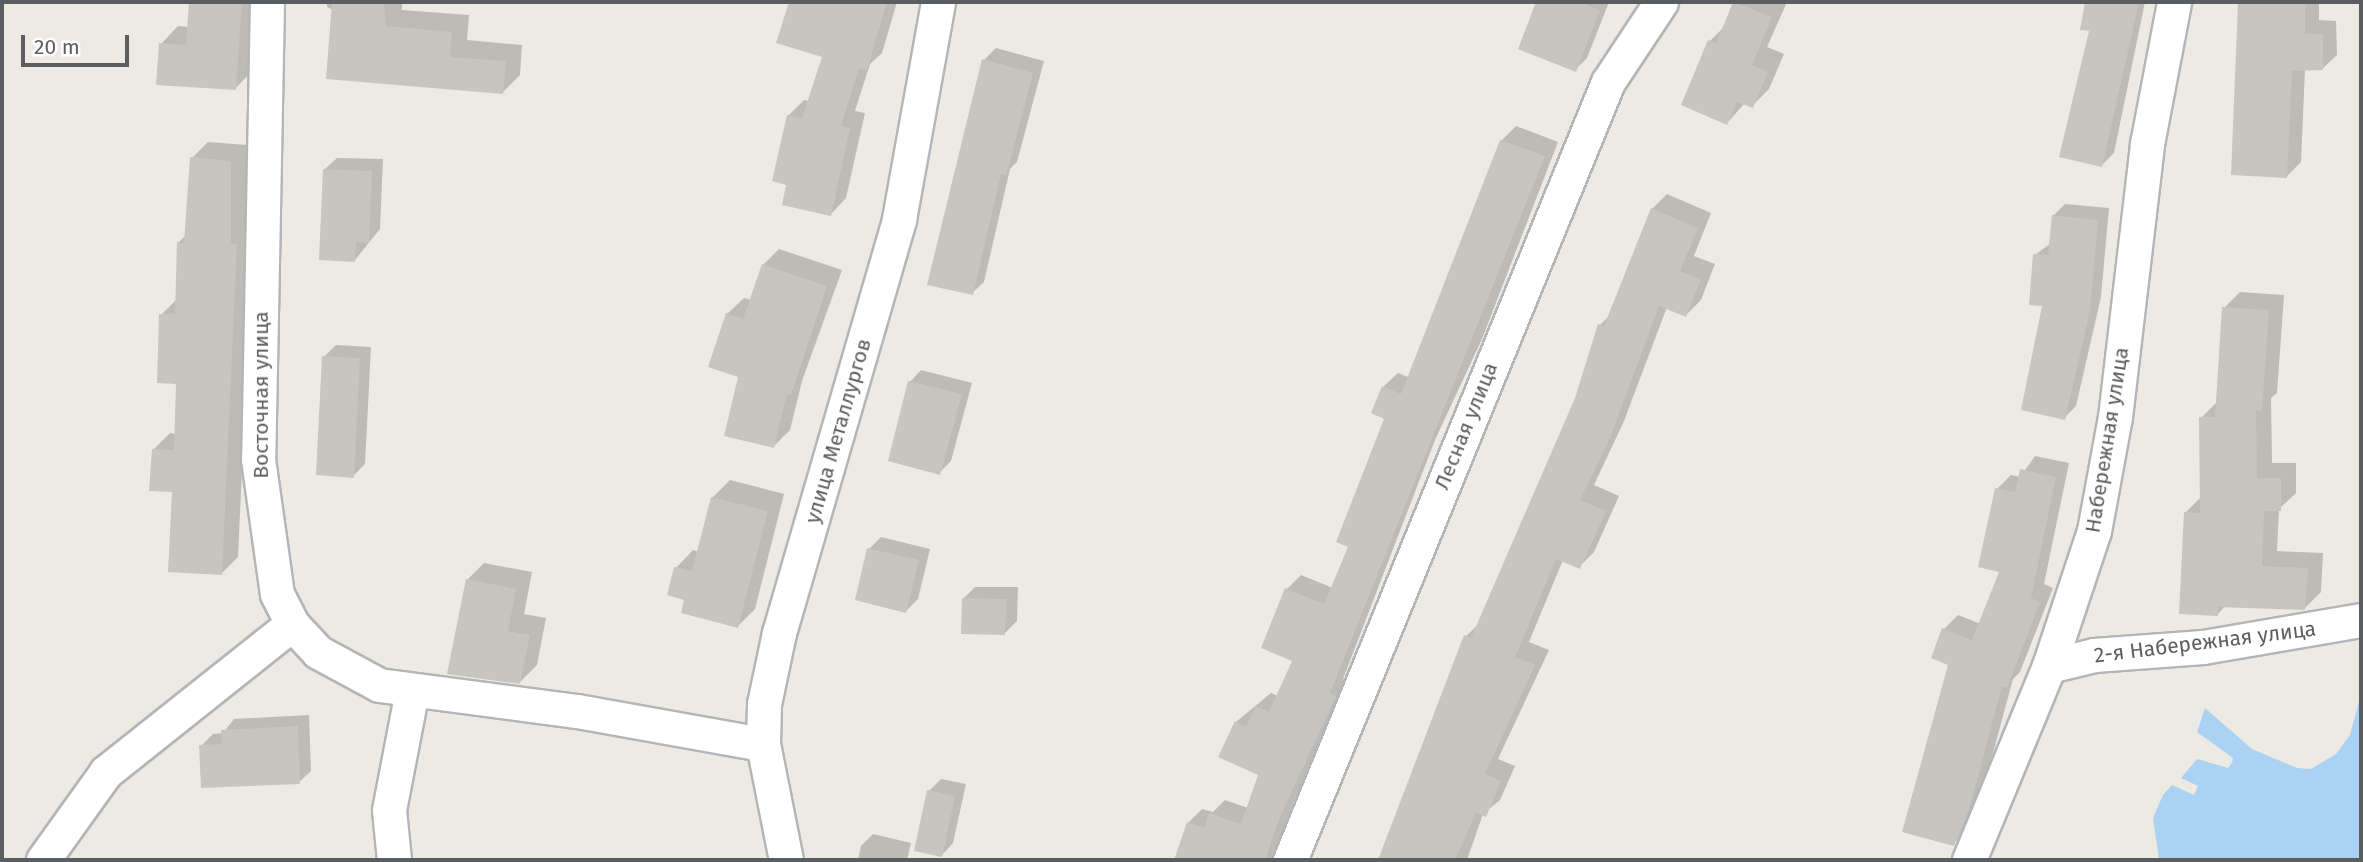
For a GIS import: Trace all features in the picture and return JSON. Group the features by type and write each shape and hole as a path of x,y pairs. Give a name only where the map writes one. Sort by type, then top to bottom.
{"street":[{"name":"Восточная улица","path":"267,2 258,459 277,594 292,624 318,652 379,685 578,711 763,744"},
{"name":"улица Металлургов","path":"786,860 763,744 764,704 779,633 899,219 938,2"},
{"name":"Лесная улица","path":"1290,860 1608,82 1661,2"},
{"name":"Набережная улица","path":"1969,860 2049,666 2083,570 2104,485 2147,144 2174,2"},
{"name":"2-я Набережная улица","path":"2049,666 2094,655 2238,642 2361,620"},
{"path":"43,860 106,772 292,624"},
{"path":"394,860 389,810 412,691"}],"water":[{"path":"2361,694 2361,860 2159,860 2153,818 2163,795 2172,785 2194,795 2198,786 2181,778 2197,759 2228,768 2232,763 2233,758 2197,732 2205,708 2252,749 2297,768 2311,769 2336,754 2350,735"}],"building":[{"path":"189,2 242,2 236,90 156,85 159,43 186,45"},
{"path":"332,2 384,2 386,26 452,32 450,57 506,61 503,94 326,79"},
{"path":"789,2 887,2 867,70 859,68 841,126 850,128 831,216 782,205 786,185 772,181 787,115 802,118 822,57 776,43"},
{"path":"1536,2 1580,2 1600,10 1576,72 1518,49"},
{"path":"1733,2 1772,17 1752,65 1768,72 1753,108 1737,102 1727,125 1681,105 1708,40 1716,44"},
{"path":"2085,2 2139,2 2102,167 2059,157 2089,31 2080,30"},
{"path":"2238,2 2305,2 2305,34 2323,34 2323,70 2292,71 2287,178 2231,175"},
{"path":"982,59 1033,73 1006,176 1001,174 973,295 927,285"},
{"path":"1500,140 1545,156 1330,693 1336,696 1280,817 1265,860 1174,860 1187,822 1204,828 1209,813 1241,824 1258,775 1218,757 1235,721 1246,727 1256,706 1269,712 1292,661 1261,648 1285,588 1324,604 1348,547 1336,542 1384,419 1371,413 1382,386 1401,394"},
{"path":"190,157 231,161 231,244 237,244 222,575 168,572 172,492 149,491 152,449 174,450 176,384 157,383 159,314 175,314 177,242 184,243"},
{"path":"323,169 372,171 369,243 356,242 355,262 319,260"},
{"path":"1651,208 1698,228 1680,271 1701,279 1686,317 1659,306 1610,438 1580,500 1606,511 1580,569 1556,559 1515,657 1535,665 1485,774 1501,781 1486,817 1476,813 1455,860 1378,860 1464,635 1471,638 1575,398 1598,324 1604,326"},
{"path":"2052,215 2098,220 2090,311 2065,420 2021,410 2042,306 2029,305 2033,254 2048,255"},
{"path":"762,264 827,286 791,395 787,394 774,448 724,436 738,377 708,367 726,313 743,319"},
{"path":"2222,307 2269,310 2262,411 2256,410 2257,478 2281,478 2281,511 2264,511 2262,566 2308,568 2305,610 2218,607 2218,616 2179,614 2184,512 2200,513 2199,417 2215,417"},
{"path":"322,356 360,358 354,478 316,475"},
{"path":"908,381 962,394 940,475 888,461"},
{"path":"2020,469 2056,477 2031,598 2040,602 2007,688 2002,686 1969,810 1954,846 1902,832 1948,665 1931,658 1942,628 1972,640 1999,572 1978,567 1995,488 2015,492"},
{"path":"711,497 768,511 738,628 681,613 684,600 667,595 674,567 692,571"},
{"path":"867,548 919,560 906,613 855,600"},
{"path":"466,579 516,589 508,631 530,635 520,684 447,674"},
{"path":"962,598 1007,599 1005,635 961,634"},
{"path":"298,726 300,784 201,788 199,745 222,744 221,730"},
{"path":"927,790 955,796 942,857 914,851"}]}
